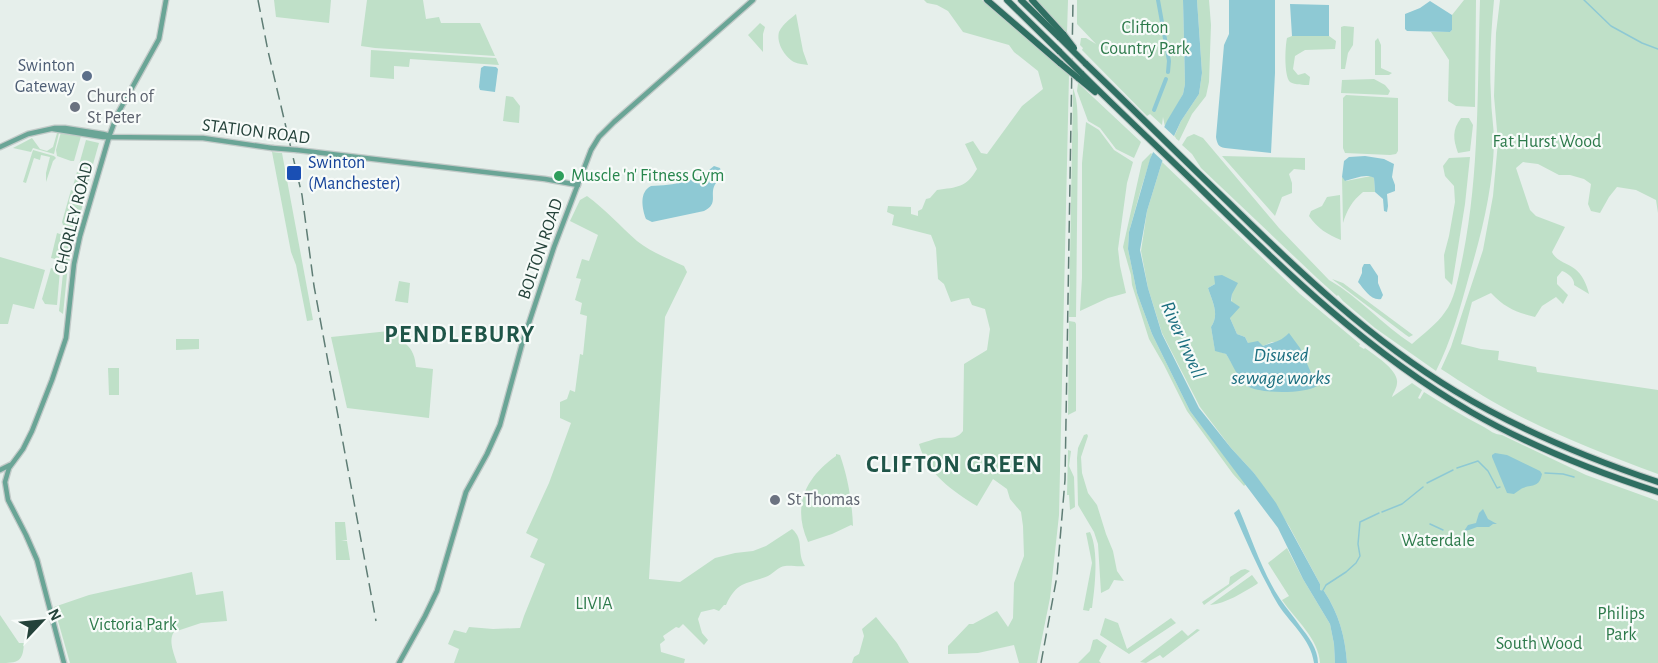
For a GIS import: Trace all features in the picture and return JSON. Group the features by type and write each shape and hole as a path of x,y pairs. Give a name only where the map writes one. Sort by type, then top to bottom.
{"highway":[{"path":"987,0 1061,64 1080,76 1110,102 1294,279 1370,344 1472,412 1540,447 1602,473 1658,492"},
{"path":"1007,0 1060,52 1080,76"},
{"path":"1021,0 1062,37"},
{"path":"1032,0 1085,63 1311,281 1370,331 1423,370 1485,409 1545,439 1602,463 1658,482"}],"main road":[{"name":"CHORLEY ROAD","path":"3,476 23,448 51,386 66,338 80,236 109,137 117,115 159,39 166,0"},
{"name":"BOLTON ROAD","path":"399,663 437,591 466,492 496,435 522,344 554,247 591,150 599,137 614,122 753,0"},
{"name":"STATION ROAD","path":"0,147 28,135 59,127 109,137 202,138 545,179 578,185"},
{"path":"0,470 12,464"},
{"path":"3,476 6,495 33,550 41,574 64,663"}],"green space":[{"path":"274,0 331,0 329,23 276,17"},
{"path":"367,0 423,0 426,19 439,17 441,23 480,23 495,56 361,46"},
{"path":"924,0 982,0 1069,75 1059,515 1050,598 1037,663 1019,663 1014,645 978,653 948,654 948,646 969,624 997,611 1008,627 1013,618 1014,583 1024,556 1023,526 1021,512 1010,499 1007,489 993,479 977,506 942,480 928,464 923,454 919,444 939,438 955,437 963,431 964,364 987,350 990,329 985,309 972,305 969,298 951,302 944,284 938,279 936,248 931,235 892,225 894,215 887,212 888,206 911,207 911,214 918,216 918,211 922,209 926,199 937,190 956,187 969,180 977,169 965,144 973,141 981,153 987,154 1022,106 1043,89 1038,71 1014,52 1009,45 963,32 948,11"},
{"path":"1036,0 1068,0 1067,33"},
{"name":"Clifton Country Park","path":"1077,0 1183,0 1185,84 1183,94 1165,127 1163,117 1162,125 1150,114 1147,116 1082,50 1081,38 1086,38 1096,44 1077,24"},
{"path":"1197,0 1209,0 1211,25 1209,82 1206,96 1192,114 1179,141 1174,137 1181,121 1199,94 1202,73"},
{"path":"1464,0 1476,0 1475,107 1456,106 1448,101 1449,60 1431,32 1450,32 1452,15"},
{"path":"1480,0 1494,0 1490,60 1494,142 1492,176 1482,226 1462,301 1451,336 1436,371 1375,328 1337,296 1201,168 1192,154 1182,145 1187,137 1194,134 1203,138 1279,228 1329,280 1351,294 1412,344 1438,321 1448,307 1461,265 1475,166"},
{"name":"Fat Hurst Wood","path":"1500,0 1658,0 1658,213 1656,200 1636,190 1617,187 1600,213 1591,211 1588,204 1591,184 1584,179 1570,175 1559,175 1538,164 1523,162 1516,168 1530,210 1536,216 1565,227 1552,252 1556,258 1580,274 1589,294 1574,285 1571,276 1562,271 1557,277 1557,284 1568,295 1563,304 1556,297 1542,306 1535,317 1511,309 1491,293 1472,302 1461,344 1499,351 1498,360 1536,367 1537,372 1658,390 1658,474 1582,445 1526,419 1441,369 1451,347 1483,250 1493,196 1498,142 1494,96 1496,33"},
{"path":"796,14 808,65 791,60 779,41 780,29"},
{"path":"760,23 765,27 763,52 748,35"},
{"path":"1341,27 1354,27 1353,45 1348,53 1345,69 1341,69"},
{"path":"1329,36 1336,41 1335,49 1305,50 1295,56 1293,69 1298,75 1305,73 1310,77 1309,85 1294,84 1288,79 1286,48 1287,38"},
{"path":"1378,38 1381,45 1381,68 1392,73 1389,75 1375,75 1375,41"},
{"path":"371,50 496,58 499,65 410,59 409,67 394,66 394,79 370,77"},
{"path":"1374,79 1385,85 1390,91 1388,95 1341,93 1342,80"},
{"path":"1078,83 1141,142 1134,158 1116,149 1100,128 1088,121 1077,91"},
{"path":"1073,88 1077,105 1078,134 1076,317 1069,317"},
{"path":"1346,95 1398,98 1398,151 1396,154 1345,153 1343,148 1343,98"},
{"path":"506,96 513,97 520,106 519,123 503,121"},
{"path":"1461,118 1469,118 1473,125 1470,151 1458,153 1454,135"},
{"path":"1086,122 1099,130 1114,150 1133,162 1127,183 1118,249 1126,293 1108,298 1080,311 1082,163"},
{"path":"61,132 81,136 74,161 57,156 56,150"},
{"path":"57,133 59,133 54,154 33,148 31,152 13,148 32,138 40,149 47,151 53,147"},
{"path":"86,140 99,143 86,189 73,186"},
{"path":"33,150 56,158 46,182 50,157 41,155 40,160 34,158 26,183 23,182"},
{"path":"272,152 282,153 313,320 307,321"},
{"path":"1151,153 1129,232 1128,249 1137,293 1152,334 1190,411 1246,484 1244,486 1187,411 1149,339 1132,285 1123,247 1142,162"},
{"path":"1222,156 1305,158 1305,170 1294,169 1289,174 1292,193 1282,197 1275,216"},
{"path":"1470,157 1452,285 1445,278 1444,255 1455,202 1454,186 1445,176 1443,166 1449,158"},
{"path":"1162,162 1300,294 1360,344 1359,346 1365,348 1390,368 1397,378 1392,397 1412,383 1422,390 1418,398 1420,399 1424,392 1494,433 1586,475 1658,501 1658,663 1347,663 1343,634 1337,617 1324,591 1320,590 1320,584 1289,526 1254,473 1231,448 1200,407 1162,333 1148,288 1141,251 1147,211","holes":["1215,284 1232,294 1230,318 1237,334 1245,337 1248,343 1263,346 1272,342 1280,342 1288,334 1247,387 1226,354 1215,350 1211,327 1215,312 1208,288"]},
{"path":"1371,176 1374,178 1375,192 1363,192 1359,195 1350,206 1343,223 1342,177 1346,181"},
{"path":"71,190 85,196 77,226 72,228 63,225 62,222"},
{"path":"1340,195 1341,240 1323,231 1309,216 1311,211 1322,206 1327,197"},
{"name":"LIVIA","path":"587,196 637,241 684,266 687,272 665,317 649,579 680,582 715,558 753,551 766,546 792,529 798,537 805,566 780,568 768,576 739,587 719,611 714,609 701,612 698,619 702,633 708,640 704,645 683,624 663,636 665,640 660,644 661,652 685,659 684,663 454,663 459,649 448,644 454,630 466,633 469,627 520,628 545,564 530,557 538,539 526,533 549,483 571,423 560,418 560,402 567,399 570,390 575,392 580,354 583,355 587,316 580,314 582,303 575,300 581,279 576,278 582,259 589,261 598,235 570,221 580,200"},
{"path":"57,233 75,239 69,262 63,261 63,257 59,256 59,260 51,258"},
{"path":"0,257 45,270 34,309 13,304 8,324 0,324"},
{"path":"64,264 68,265 63,314 59,311"},
{"path":"51,268 60,270 57,305 45,304 42,299"},
{"path":"1332,279 1343,283 1413,335 1409,337 1406,335"},
{"path":"399,281 410,283 408,303 395,301"},
{"path":"1069,321 1076,324 1076,411 1068,415"},
{"path":"406,331 405,343 413,354 416,367 433,369 429,418 347,408 331,337"},
{"path":"176,339 199,339 199,349 176,350"},
{"path":"108,368 119,368 119,395 109,395"},
{"path":"1087,434 1081,457 1082,473 1088,493 1097,505 1113,551 1117,571 1124,581 1114,580 1109,589 1101,593 1098,544 1094,532 1078,505 1078,448 1084,435"},
{"path":"1068,450 1071,451 1069,466 1074,477 1075,507 1070,510 1069,495 1067,495"},
{"path":"836,454 840,455 847,481 853,526 808,542 801,516 804,494 816,474"},
{"path":"335,522 345,522 347,540 341,540 347,541 350,560 336,560"},
{"path":"1090,532 1095,549 1096,569 1092,608 1089,611 1083,610 1092,563 1086,533"},
{"path":"1287,548 1330,624 1335,663 1320,663 1319,654 1311,638 1282,600 1289,596 1268,563"},
{"path":"1245,569 1250,571 1204,605 1202,602 1229,584 1230,577"},
{"name":"Victoria Park","path":"192,572 196,595 223,591 227,621 201,623 174,632 172,643 177,663 70,663 54,607 89,595"},
{"path":"1252,575 1257,584 1228,600 1210,605"},
{"path":"0,615 19,643 24,643 21,658 15,662 0,663"},
{"path":"876,617 897,643 909,663 852,663 854,657 859,654 864,636 862,629"},
{"path":"1105,618 1118,623 1127,649 1171,618 1176,623 1129,654 1100,635"},
{"path":"1197,629 1200,630 1163,658 1160,655 1146,663 1140,662 1182,630 1188,636"},
{"path":"1097,639 1107,646 1099,661 1101,663 1078,663 1090,651 1093,640"}],"water":[{"path":"1183,0 1197,0 1202,73 1199,94 1181,121 1162,162 1147,211 1140,250 1148,288 1162,334 1199,408 1276,503 1320,584 1320,590 1324,591 1334,608 1345,644 1347,663 1335,663 1330,624 1303,579 1278,528 1190,411 1152,334 1137,293 1128,249 1129,232 1150,159 1167,121 1183,94 1185,84"},
{"path":"1229,0 1275,0 1275,73 1271,153 1223,147 1219,146 1217,141 1224,45 1229,34"},
{"path":"1430,1 1452,15 1452,30 1450,32 1407,31 1405,14"},
{"path":"1290,4 1329,5 1329,36 1292,36"},
{"path":"484,66 498,69 495,92 480,90 481,68"},
{"path":"1365,156 1384,159 1394,164 1392,177 1395,191 1387,194 1387,212 1384,211 1383,199 1375,192 1374,178 1364,176 1345,181 1342,177 1344,161 1349,157"},
{"path":"714,166 720,168 722,175 714,187 713,202 709,208 652,222 646,219 642,201 647,189 651,186 692,179"},
{"path":"1364,264 1370,264 1378,276 1383,295 1381,299 1371,296 1358,282"},
{"name":"Disused sewage works","path":"1222,275 1238,283 1231,301 1240,307 1230,318 1237,334 1245,337 1248,343 1258,341 1263,346 1280,340 1289,333 1300,348 1317,386 1293,392 1253,389 1241,380 1226,354 1215,351 1211,327 1215,312 1208,288 1215,284 1214,276"},
{"path":"1495,453 1507,455 1540,471 1542,474 1539,482 1522,488 1514,494 1507,493 1492,457"},
{"path":"1239,509 1268,578 1280,599 1312,643 1318,663 1314,663 1308,646 1281,609 1265,580 1234,513"},
{"path":"1483,509 1488,519 1497,524 1464,531 1468,525 1476,523"}],"pier":[{"path":"1162,125 1176,138 1165,163 1151,150"}],"waterway":[{"path":"1158,0 1169,61 1168,72"},
{"path":"1584,0 1611,26 1658,49"},
{"path":"1154,110 1166,79"},
{"path":"1457,468 1478,461 1488,471 1497,488 1500,487"},
{"path":"1427,483 1453,470"},
{"path":"1545,473 1574,477"},
{"path":"1382,512 1402,504 1423,487"},
{"path":"1322,592 1326,585 1356,563 1360,556 1358,544 1360,522 1379,513"},
{"path":"1430,524 1443,530"}],"railway":[{"path":"258,0 302,195 314,286 376,621"},
{"path":"1041,663 1057,576 1065,480 1073,0"}],"place":[{"name":"Swinton Gateway","path":"87,76"},
{"name":"Church of St Peter","path":"75,107"},
{"name":"Swinton (Manchester)","path":"294,173"},
{"name":"Muscle 'n' Fitness Gym","path":"559,176"},
{"name":"St Thomas","path":"775,500"}],"district":[{"name":"PENDLEBURY","path":"460,335"},
{"name":"CLIFTON GREEN","path":"955,465"}],"water label":[{"name":"River Irwell","path":"1183,340"}],"park label":[{"name":"Waterdale","path":"1438,541"},
{"name":"Philips Park","path":"1621,624"},
{"name":"South Wood","path":"1539,644"}]}
